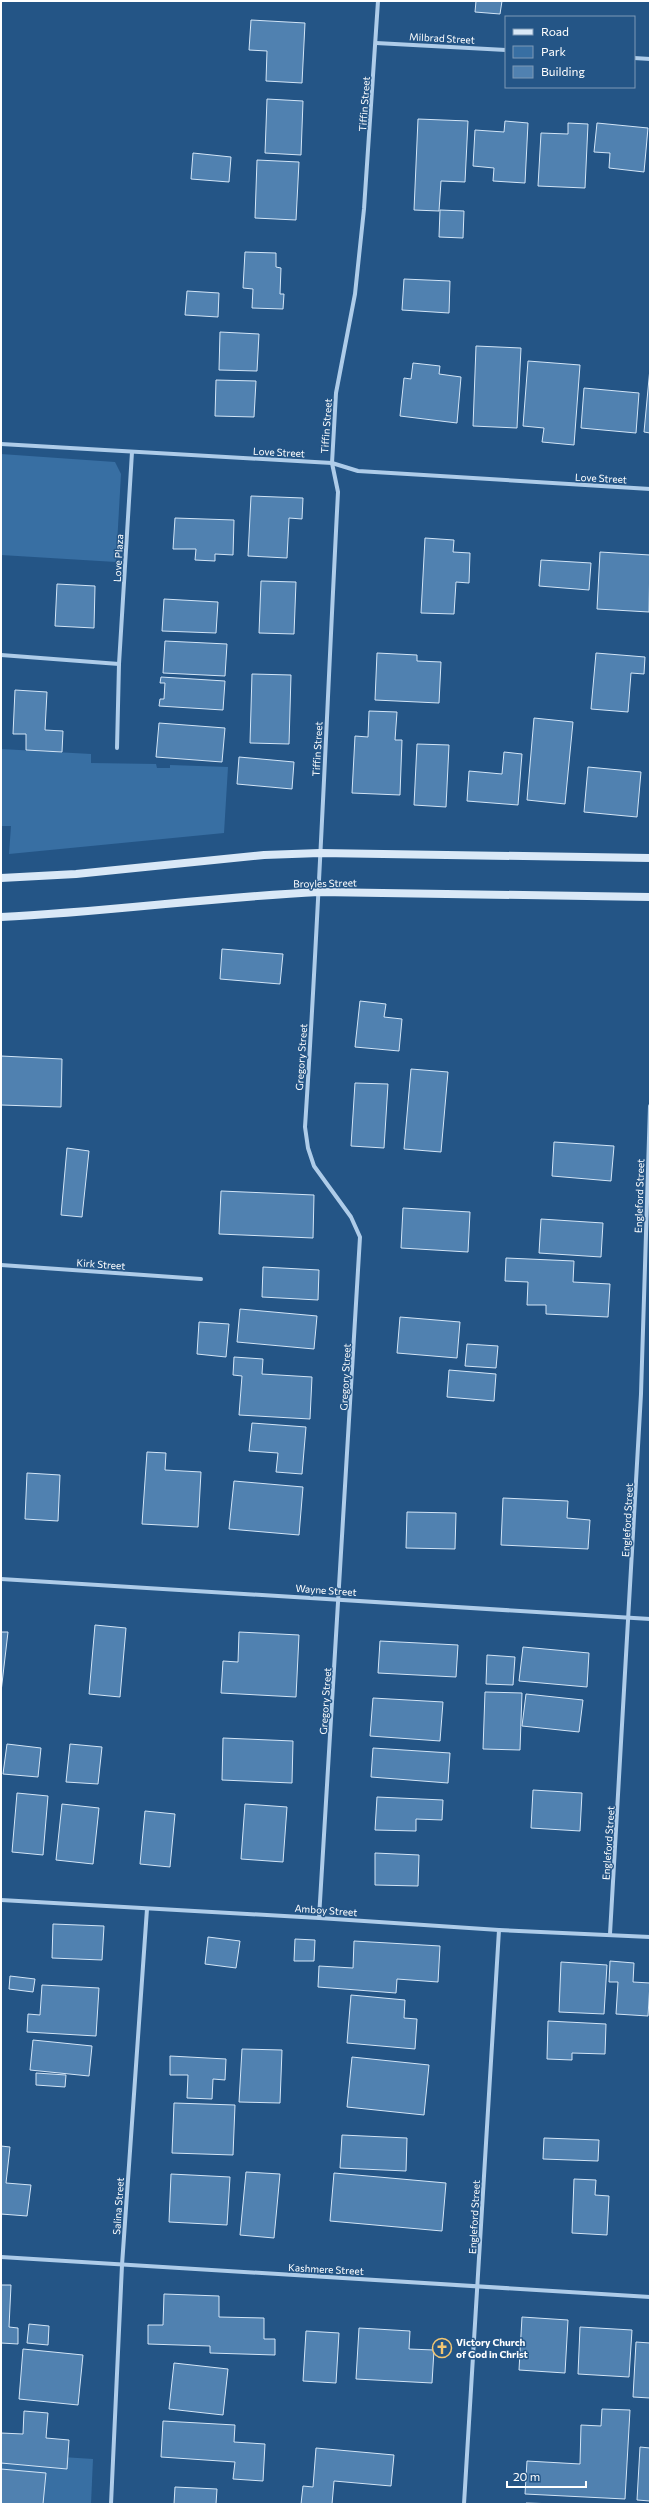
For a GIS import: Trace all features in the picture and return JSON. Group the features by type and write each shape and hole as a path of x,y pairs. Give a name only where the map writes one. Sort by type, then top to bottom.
{"main road":[{"path":"1,878 76,874 264,855 320,853 650,858"},
{"name":"Broyles Street","path":"1,917 78,913 267,894 319,892 650,897"}],"street":[{"name":"Tiffin Street","path":"320,853 338,492 332,463 336,393 355,294 363,217 378,1"},
{"name":"Milbrad Street","path":"376,43 505,50"},
{"path":"635,58 650,58"},
{"name":"Love Street","path":"1,444 332,463 358,471 650,489"},
{"name":"Love Plaza","path":"117,748 119,664 132,452"},
{"path":"1,655 119,664"},
{"name":"Gregory Street","path":"319,1918 340,1599 360,1237 351,1217 314,1166 308,1148 305,1127 320,853"},
{"name":"Engleford Street","path":"610,1934 630,1618 641,1394 650,1106"},
{"name":"Kirk Street","path":"1,1265 201,1279"},
{"name":"Wayne Street","path":"1,1579 650,1619"},
{"name":"Amboy Street","path":"1,1900 499,1930 650,1937"},
{"name":"Salina Street","path":"111,2504 122,2265 148,1909"},
{"name":"Engleford Street","path":"464,2504 499,1930"},
{"name":"Kashmere Street","path":"1,2257 478,2285 650,2297"}],"green space":[{"path":"1,454 115,462 121,474 116,562 1,555"},
{"path":"1,749 91,754 91,763 156,764 157,768 170,768 170,765 228,767 224,833 9,854 11,826 1,826"},
{"path":"1,2453 93,2459 91,2504 1,2504"}],"building":[{"path":"476,1 502,1 500,14 475,12"},
{"path":"251,20 305,23 302,83 266,81 267,51 249,50"},
{"path":"267,99 303,101 301,155 265,153"},
{"path":"418,119 468,121 465,182 441,181 439,211 414,210"},
{"path":"505,121 528,123 525,183 493,181 494,168 473,166 475,130 504,132"},
{"path":"568,123 588,124 585,188 538,186 541,133 568,134"},
{"path":"597,123 648,128 644,172 609,168 610,153 594,152"},
{"path":"193,153 231,157 229,182 191,179"},
{"path":"257,160 299,162 296,220 255,218"},
{"path":"440,210 464,211 463,238 439,237"},
{"path":"245,252 276,253 276,267 281,268 280,294 284,294 283,309 252,308 253,289 243,288"},
{"path":"404,279 450,281 449,313 402,310"},
{"path":"187,291 219,293 218,317 185,315"},
{"path":"220,332 259,334 257,371 219,370"},
{"path":"476,346 521,348 517,428 473,426"},
{"path":"528,361 580,365 574,445 542,442 544,428 523,426"},
{"path":"413,363 440,366 439,374 461,377 457,423 400,416 404,378 411,379"},
{"path":"650,368 650,433 644,432"},
{"path":"216,380 256,381 254,417 215,416"},
{"path":"584,388 639,393 636,433 581,428"},
{"path":"251,496 303,498 302,519 289,518 287,558 248,556"},
{"path":"175,518 234,520 233,555 215,554 215,561 195,560 196,549 173,549"},
{"path":"425,538 454,540 453,552 470,553 469,583 456,582 454,614 421,613"},
{"path":"600,552 650,555 649,612 597,609"},
{"path":"541,560 591,563 589,590 539,586"},
{"path":"261,581 296,582 294,634 259,633"},
{"path":"57,584 95,586 94,628 55,626"},
{"path":"164,599 218,602 216,633 162,631"},
{"path":"165,641 227,644 225,676 163,673"},
{"path":"377,653 417,655 417,661 441,662 439,703 375,700"},
{"path":"596,653 645,657 644,674 631,673 628,712 591,709"},
{"path":"252,674 291,675 289,744 250,743"},
{"path":"161,677 225,681 223,710 159,706 160,699 164,699 165,683 160,683"},
{"path":"15,690 47,692 45,730 63,731 62,752 26,750 26,734 13,734"},
{"path":"369,711 397,712 395,740 402,740 400,795 352,793 355,736 368,737"},
{"path":"534,718 573,722 565,804 527,800"},
{"path":"159,723 225,728 222,762 156,757"},
{"path":"417,744 449,745 446,807 414,805"},
{"path":"504,752 522,754 518,805 467,801 469,771 502,774"},
{"path":"239,757 294,762 292,789 237,784"},
{"path":"588,767 641,772 637,817 584,812"},
{"path":"222,949 283,954 280,984 220,979"},
{"path":"360,1001 386,1004 384,1017 402,1019 399,1051 355,1047"},
{"path":"1,1056 62,1059 61,1107 1,1105"},
{"path":"411,1069 448,1072 441,1152 404,1149"},
{"path":"355,1083 388,1084 384,1148 351,1146"},
{"path":"554,1142 614,1146 611,1181 552,1176"},
{"path":"67,1148 89,1151 82,1217 61,1215"},
{"path":"221,1191 314,1195 313,1238 219,1234"},
{"path":"403,1208 470,1212 468,1252 401,1248"},
{"path":"541,1219 603,1223 601,1257 539,1253"},
{"path":"506,1258 574,1261 573,1282 610,1284 608,1317 546,1314 546,1305 527,1305 528,1282 505,1281"},
{"path":"263,1267 319,1270 318,1300 262,1297"},
{"path":"240,1309 317,1316 314,1349 237,1342"},
{"path":"400,1317 460,1322 457,1358 397,1353"},
{"path":"199,1322 229,1324 226,1357 197,1354"},
{"path":"467,1344 498,1346 496,1368 465,1366"},
{"path":"234,1357 263,1359 262,1374 312,1377 310,1419 239,1415 242,1376 233,1375"},
{"path":"449,1370 496,1374 494,1401 447,1397"},
{"path":"252,1423 306,1427 302,1474 276,1472 278,1453 249,1451"},
{"path":"147,1452 166,1453 165,1470 201,1472 198,1527 142,1524"},
{"path":"27,1473 60,1475 58,1521 25,1519"},
{"path":"234,1481 303,1487 299,1535 229,1529"},
{"path":"503,1498 568,1501 567,1518 590,1520 588,1549 501,1545"},
{"path":"407,1512 456,1513 455,1549 406,1548"},
{"path":"95,1625 126,1628 120,1697 89,1694"},
{"path":"1,1632 8,1632 1,1692"},
{"path":"239,1632 299,1635 296,1697 221,1693 223,1661 238,1662"},
{"path":"380,1641 458,1645 456,1677 378,1673"},
{"path":"523,1647 589,1653 587,1687 519,1681"},
{"path":"487,1655 515,1657 513,1685 486,1684"},
{"path":"485,1692 522,1693 520,1750 483,1749"},
{"path":"526,1694 583,1700 579,1732 522,1726"},
{"path":"373,1698 443,1702 440,1741 370,1736"},
{"path":"223,1738 293,1741 292,1783 222,1780"},
{"path":"7,1744 41,1748 38,1777 3,1774"},
{"path":"70,1744 102,1747 98,1784 66,1782"},
{"path":"373,1748 450,1753 448,1783 371,1777"},
{"path":"533,1790 582,1793 580,1831 531,1828"},
{"path":"17,1793 48,1796 43,1855 12,1852"},
{"path":"377,1797 443,1800 442,1820 416,1819 416,1831 375,1830"},
{"path":"62,1804 99,1808 93,1864 56,1860"},
{"path":"245,1804 287,1807 283,1862 241,1859"},
{"path":"145,1811 175,1814 170,1867 140,1864"},
{"path":"375,1853 419,1855 418,1886 375,1885"},
{"path":"53,1924 104,1926 102,1960 52,1958"},
{"path":"208,1937 240,1941 236,1968 205,1964"},
{"path":"295,1939 315,1940 314,1961 294,1961"},
{"path":"354,1941 440,1946 438,1982 397,1979 396,1993 318,1987 319,1966 353,1968"},
{"path":"610,1961 634,1963 633,1982 650,1983 648,2016 616,2014 618,1982 609,1982"},
{"path":"561,1962 607,1965 604,2014 559,2012"},
{"path":"10,1976 35,1979 33,1992 9,1989"},
{"path":"42,1985 99,1988 96,2036 27,2032 28,2014 40,2015"},
{"path":"351,1995 405,2000 404,2018 417,2019 415,2049 347,2043"},
{"path":"548,2021 606,2024 605,2054 572,2053 572,2060 547,2059"},
{"path":"33,2040 92,2046 89,2076 30,2070"},
{"path":"242,2049 282,2050 280,2103 239,2102"},
{"path":"170,2056 226,2059 225,2080 213,2079 212,2099 187,2098 188,2075 170,2075"},
{"path":"352,2057 429,2065 424,2115 347,2107"},
{"path":"36,2073 66,2075 65,2087 36,2085"},
{"path":"174,2103 235,2105 233,2155 172,2153"},
{"path":"342,2135 407,2138 406,2171 340,2168"},
{"path":"544,2138 599,2140 598,2161 543,2159"},
{"path":"1,2146 10,2147 6,2183 31,2185 27,2216 1,2214"},
{"path":"246,2172 280,2174 274,2238 240,2235"},
{"path":"334,2173 446,2183 442,2231 330,2221"},
{"path":"171,2174 230,2177 227,2225 169,2222"},
{"path":"574,2179 596,2180 595,2195 609,2196 607,2235 572,2233"},
{"path":"1,2285 11,2285 9,2327 18,2328 18,2344 1,2343"},
{"path":"164,2294 219,2296 219,2317 264,2318 264,2339 275,2339 275,2355 210,2353 210,2346 148,2344 148,2325 163,2325"},
{"path":"522,2317 568,2320 565,2373 519,2370"},
{"path":"29,2324 49,2326 48,2345 27,2343"},
{"path":"580,2327 632,2330 629,2377 578,2374"},
{"path":"359,2328 410,2331 409,2349 434,2350 432,2383 356,2379"},
{"path":"306,2331 339,2333 336,2383 303,2381"},
{"path":"636,2342 650,2343 650,2398 633,2397"},
{"path":"23,2349 83,2355 78,2405 19,2399"},
{"path":"174,2363 228,2369 223,2415 169,2409"},
{"path":"602,2409 630,2410 625,2499 525,2494 527,2461 580,2464 581,2425 601,2426"},
{"path":"24,2411 48,2413 46,2438 69,2440 67,2469 1,2463 1,2433 23,2434"},
{"path":"163,2421 235,2425 234,2442 265,2444 263,2481 233,2479 235,2462 161,2457"},
{"path":"640,2447 650,2448 650,2501 637,2500"},
{"path":"316,2448 394,2455 391,2486 334,2481 332,2504 301,2504 303,2486 313,2487"},
{"path":"1,2469 46,2473 43,2504 1,2504"},
{"path":"175,2487 217,2489 216,2504 174,2504"},
{"path":"526,2503 557,2504 526,2504"}],"place":[{"name":"Victory Church of God in Christ","path":"442,2348"}]}
